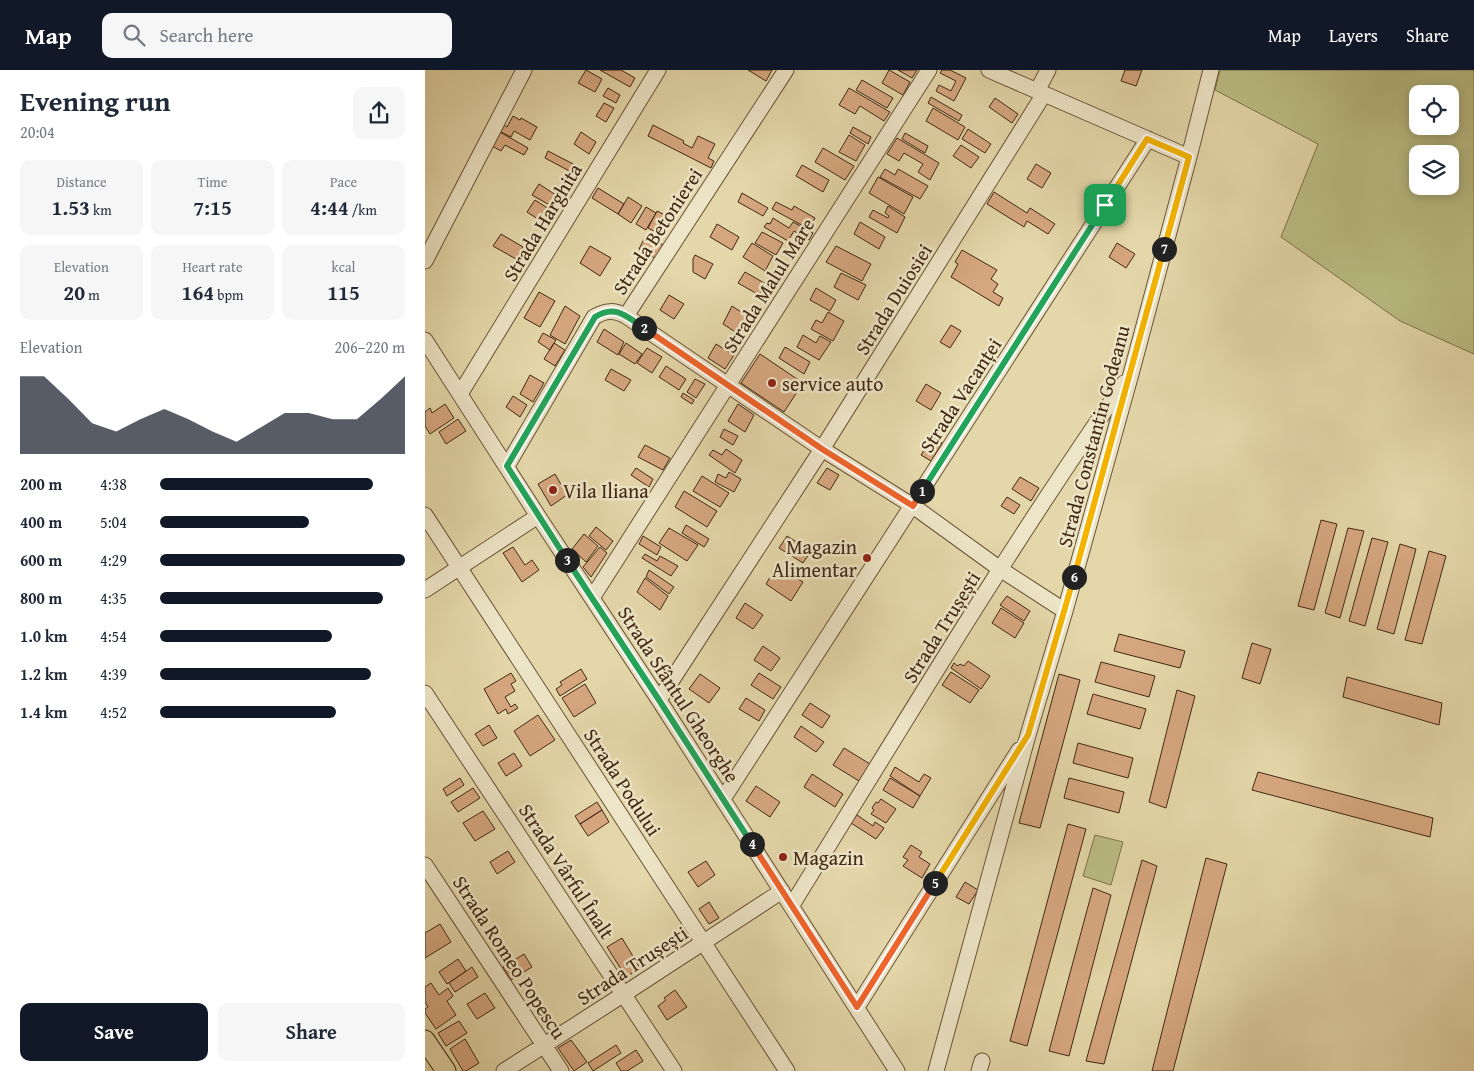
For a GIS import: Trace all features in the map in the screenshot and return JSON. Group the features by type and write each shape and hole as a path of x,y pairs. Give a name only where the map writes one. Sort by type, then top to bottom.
{"main road":[{"path":"425,1040 445,1071"}],"street":[{"path":"425,261 524,70"},
{"name":"Strada Harghita","path":"460,394 658,70"},
{"name":"Strada Betonierei","path":"507,466 595,317 609,310 626,316 786,70"},
{"name":"Strada Malul Mare","path":"592,598 929,70"},
{"path":"989,70 1189,157"},
{"name":"Strada Duiosiei","path":"659,700 822,449 1041,92 1048,70"},
{"name":"Strada Constantin Godeanu","path":"936,1071 1028,735 1065,611 1131,374 1211,70"},
{"name":"Strada Vacanței","path":"723,799 1147,139"},
{"path":"626,316 822,449 913,506 1001,569 1065,611"},
{"name":"Strada Sfântul Gheorghe","path":"425,340 792,905 897,1071"},
{"name":"Strada Trușești","path":"792,905 1001,569 1095,425 1131,374"},
{"name":"Strada Podului","path":"425,515 787,1071"},
{"path":"425,590 538,516"},
{"name":"Strada Vârful Înalt","path":"425,693 674,1071"},
{"path":"857,1007 1028,735"},
{"name":"Strada Romeo Popescu","path":"425,865 561,1071"},
{"name":"Strada Trușești","path":"504,1071 782,891"}],"green space":[{"path":"1220,70 1474,70 1474,354 1400,321 1281,237 1318,144 1215,90"},
{"path":"1095,835 1123,842 1111,885 1083,876"}],"building":[{"path":"586,70 602,79 595,92 578,83"},
{"path":"600,70 621,70 635,78 630,87"},
{"path":"748,70 772,70 766,81"},
{"path":"889,70 910,82 903,95 882,83"},
{"path":"898,70 917,70 912,78"},
{"path":"942,70 950,70 966,78 954,101 936,91 939,85 951,91 956,81 940,73"},
{"path":"1125,70 1142,70 1136,86 1121,81"},
{"path":"862,80 893,98 887,108 856,90"},
{"path":"608,88 620,95 616,103 603,96"},
{"path":"849,88 890,112 884,121 860,106 855,114 839,105"},
{"path":"931,97 962,115 959,121 928,103"},
{"path":"995,98 1018,114 1012,123 989,107"},
{"path":"604,103 614,108 606,122 596,116"},
{"path":"933,108 965,127 958,140 926,121"},
{"path":"513,116 520,120 521,118 537,127 530,140 514,131 511,137 499,131 502,124 507,127"},
{"path":"653,125 684,141 683,143 692,148 698,136 715,144 708,158 714,161 711,168 648,136"},
{"path":"853,127 871,137 868,144 850,133"},
{"path":"968,129 991,144 985,153 962,139"},
{"path":"500,132 528,148 524,155 505,145 501,151 492,146"},
{"path":"581,132 596,142 589,154 574,144"},
{"path":"905,133 928,146 925,153 902,139"},
{"path":"849,135 865,145 856,161 839,152"},
{"path":"897,138 939,163 930,180 918,172 923,164 904,153 899,161 887,154"},
{"path":"961,145 979,157 971,168 953,156"},
{"path":"823,148 854,166 845,180 815,162"},
{"path":"548,151 579,167 575,174 545,158"},
{"path":"1036,164 1051,173 1042,188 1027,179"},
{"path":"802,165 829,180 823,192 796,176"},
{"path":"885,169 895,175 898,169 928,186 920,199 880,177"},
{"path":"878,177 913,197 904,214 869,193"},
{"path":"539,184 559,197 553,207 532,195"},
{"path":"598,188 624,204 618,214 592,198"},
{"path":"994,192 1027,213 1030,208 1055,224 1048,234 1027,221 1024,227 987,204"},
{"path":"742,193 768,208 763,216 738,202"},
{"path":"628,197 642,206 631,223 618,214"},
{"path":"535,200 552,211 544,223 527,212"},
{"path":"776,202 792,210 794,206 815,218 809,229 772,209"},
{"path":"888,206 905,217 897,233 869,217 873,210 888,218 889,216 885,213"},
{"path":"646,207 656,213 646,230 636,224"},
{"path":"657,211 669,217 659,234 648,228"},
{"path":"773,218 789,228 793,222 813,233 809,240 794,231 788,241 764,227 767,223 770,224"},
{"path":"860,222 885,237 879,249 854,234"},
{"path":"717,224 739,237 732,250 710,237"},
{"path":"762,232 783,243 776,255 755,243"},
{"path":"501,234 523,247 516,259 493,246"},
{"path":"646,235 665,246 658,260 639,249"},
{"path":"752,243 773,256 765,271 743,257"},
{"path":"1117,243 1135,254 1126,268 1109,257"},
{"path":"590,246 611,258 600,276 580,263"},
{"path":"836,246 871,264 862,281 826,262"},
{"path":"962,250 997,270 991,279 998,284 993,292 1003,298 999,306 951,277 958,264 955,262"},
{"path":"695,255 713,264 705,279 693,272 693,259"},
{"path":"745,272 766,284 759,295 738,283"},
{"path":"841,273 866,285 858,300 834,287"},
{"path":"816,288 836,300 830,311 810,300"},
{"path":"539,292 555,301 540,327 524,318"},
{"path":"669,295 684,304 674,319 660,310"},
{"path":"565,306 580,316 565,344 550,335"},
{"path":"732,306 750,318 740,335 723,324"},
{"path":"828,312 844,321 833,341 811,329 816,320 822,323"},
{"path":"951,325 961,331 950,348 940,342"},
{"path":"604,329 624,342 618,355 597,342"},
{"path":"543,333 556,340 550,350 538,342"},
{"path":"803,335 816,343 820,336 831,342 819,360 797,347"},
{"path":"554,343 565,350 555,366 544,359"},
{"path":"626,343 642,354 635,364 619,354"},
{"path":"716,344 734,355 725,369 708,358"},
{"path":"785,347 810,362 804,374 779,358"},
{"path":"647,348 662,357 652,373 637,363"},
{"name":"service auto","path":"760,354 803,383 784,412 741,383"},
{"path":"666,366 686,379 679,390 659,377"},
{"path":"611,369 631,380 624,391 605,380"},
{"path":"530,375 544,383 533,402 520,394"},
{"path":"695,379 705,384 696,398 687,392"},
{"path":"926,384 941,393 931,410 916,401"},
{"path":"683,393 694,400 692,404 681,397"},
{"path":"513,396 527,405 520,417 506,407"},
{"path":"445,404 454,418 430,434 425,426 425,412 430,408 432,413"},
{"path":"738,404 754,415 745,432 728,421"},
{"path":"458,419 466,431 446,444 439,432"},
{"path":"724,429 738,436 733,445 720,437"},
{"path":"932,437 942,443 931,461 921,455"},
{"path":"645,445 670,458 663,470 638,457"},
{"path":"726,449 742,460 735,473 709,455 713,450 722,455"},
{"path":"636,468 653,479 649,487 631,475"},
{"path":"827,468 839,475 830,490 817,483"},
{"path":"729,472 741,479 734,492 715,482 718,474 726,478"},
{"name":"Vila Iliana","path":"555,474 567,495 551,506 538,484"},
{"path":"702,476 729,493 720,507 693,491"},
{"path":"1020,477 1039,488 1031,501 1012,489"},
{"path":"684,491 717,511 707,527 675,507"},
{"path":"1007,497 1020,505 1014,514 1001,506"},
{"path":"1321,520 1337,524 1314,610 1298,606"},
{"path":"686,525 709,539 704,547 682,533"},
{"path":"596,527 613,541 606,550 589,536"},
{"path":"669,528 698,545 687,561 659,543"},
{"path":"1348,528 1364,531 1340,618 1325,613"},
{"path":"584,534 598,546 586,562 572,549"},
{"path":"643,536 661,547 657,555 639,544"},
{"path":"787,536 811,551 803,563 779,548"},
{"path":"1372,538 1388,542 1365,626 1349,621"},
{"path":"1400,544 1416,549 1394,634 1377,629"},
{"path":"513,547 525,565 532,560 539,570 522,582 503,553"},
{"path":"600,547 607,553 591,577 583,567"},
{"path":"1429,551 1446,556 1422,644 1405,640"},
{"path":"645,554 657,561 660,556 678,566 671,576 642,558"},
{"path":"777,566 803,582 791,601 766,584"},
{"path":"649,570 674,587 669,594 646,577"},
{"path":"645,578 668,596 660,610 637,592"},
{"path":"1007,596 1030,611 1024,621 1000,605"},
{"path":"745,603 763,615 753,629 736,618"},
{"path":"1001,608 1024,623 1015,638 992,623"},
{"path":"1119,634 1185,651 1180,668 1114,651"},
{"path":"1252,643 1271,649 1260,684 1242,678"},
{"path":"763,646 780,658 771,671 754,660"},
{"path":"968,661 990,676 981,689 951,668 954,663 958,666 960,664 964,666"},
{"path":"1101,662 1155,676 1149,697 1095,682"},
{"path":"581,669 587,679 560,696 556,689 562,685 560,682"},
{"path":"951,672 979,690 970,703 942,685"},
{"path":"511,673 516,681 511,684 515,691 505,697 511,707 515,704 518,708 508,714 506,709 498,714 484,689"},
{"path":"759,673 781,687 773,699 751,685"},
{"path":"700,674 720,688 709,703 689,689"},
{"path":"1059,674 1080,680 1040,828 1019,823"},
{"path":"1347,677 1442,703 1439,725 1343,697"},
{"path":"585,684 596,703 574,717 562,698"},
{"path":"1177,690 1195,696 1166,808 1149,802"},
{"path":"1093,694 1146,709 1140,729 1087,714"},
{"path":"746,698 765,710 759,721 739,709"},
{"path":"810,703 830,716 822,728 802,715"},
{"path":"538,715 555,740 530,756 514,731"},
{"path":"489,725 497,738 483,746 475,734"},
{"path":"801,726 824,742 816,752 794,737"},
{"path":"1078,743 1133,758 1128,778 1073,763"},
{"path":"844,748 870,764 859,781 833,765"},
{"path":"514,753 522,766 506,776 498,763"},
{"path":"895,767 919,782 924,774 931,778 920,796 890,776"},
{"path":"1258,772 1433,818 1430,837 1252,790"},
{"path":"812,774 843,794 835,807 804,787"},
{"path":"460,778 464,785 447,796 443,789"},
{"path":"890,778 920,796 913,808 883,790"},
{"path":"1069,778 1124,792 1119,813 1064,798"},
{"path":"756,786 780,802 770,817 746,801"},
{"path":"473,788 480,798 458,812 451,802"},
{"path":"881,799 896,809 886,823 871,814 876,802 878,803"},
{"path":"597,802 602,810 580,824 575,816"},
{"path":"602,810 609,822 588,836 580,824"},
{"path":"483,811 495,829 475,841 463,823"},
{"path":"857,815 873,826 875,822 884,828 876,839 851,823"},
{"path":"1068,824 1086,829 1027,1046 1010,1041"},
{"path":"911,845 922,852 919,857 930,864 922,878 903,866 908,860 903,857"},
{"path":"508,851 515,862 497,874 490,862"},
{"path":"1206,858 1227,864 1173,1071 1152,1071"},
{"path":"1142,860 1157,866 1104,1064 1086,1061"},
{"path":"706,861 715,875 698,887 688,872"},
{"path":"965,882 978,890 969,904 956,897"},
{"path":"1093,888 1111,895 1069,1056 1049,1051"},
{"path":"709,902 719,918 709,924 699,909"},
{"path":"440,924 451,942 425,958 425,933"},
{"path":"622,938 640,968 626,977 607,947"},
{"path":"524,954 532,967 511,980 503,967"},
{"path":"458,959 466,971 447,984 439,972"},
{"path":"472,967 478,977 455,992 449,983"},
{"path":"431,983 439,995 448,988 453,996 447,1001 456,1015 436,1029 425,1013 425,1009 428,1007 425,1002 425,987"},
{"path":"675,990 687,1007 667,1020 658,1006 666,1000 664,998"},
{"path":"485,993 495,1008 477,1019 467,1004"},
{"path":"459,1021 467,1033 446,1046 438,1033"},
{"path":"465,1039 479,1063 463,1071 450,1049"},
{"path":"571,1040 587,1062 574,1071 558,1048"},
{"path":"616,1045 621,1053 593,1071 588,1063"},
{"path":"636,1050 643,1061 627,1071 621,1071 616,1063"}],"place":[{"name":"service auto","path":"772,383"},
{"name":"Vila Iliana","path":"553,490"},
{"name":"Magazin Alimentar","path":"867,558"},
{"name":"Magazin","path":"783,857"}],"route":[{"path":"1147,139 1189,157 1065,611 1028,735 857,1007 507,466 595,317 609,310 626,316 822,449 913,506 1105,205 1147,139"}]}
